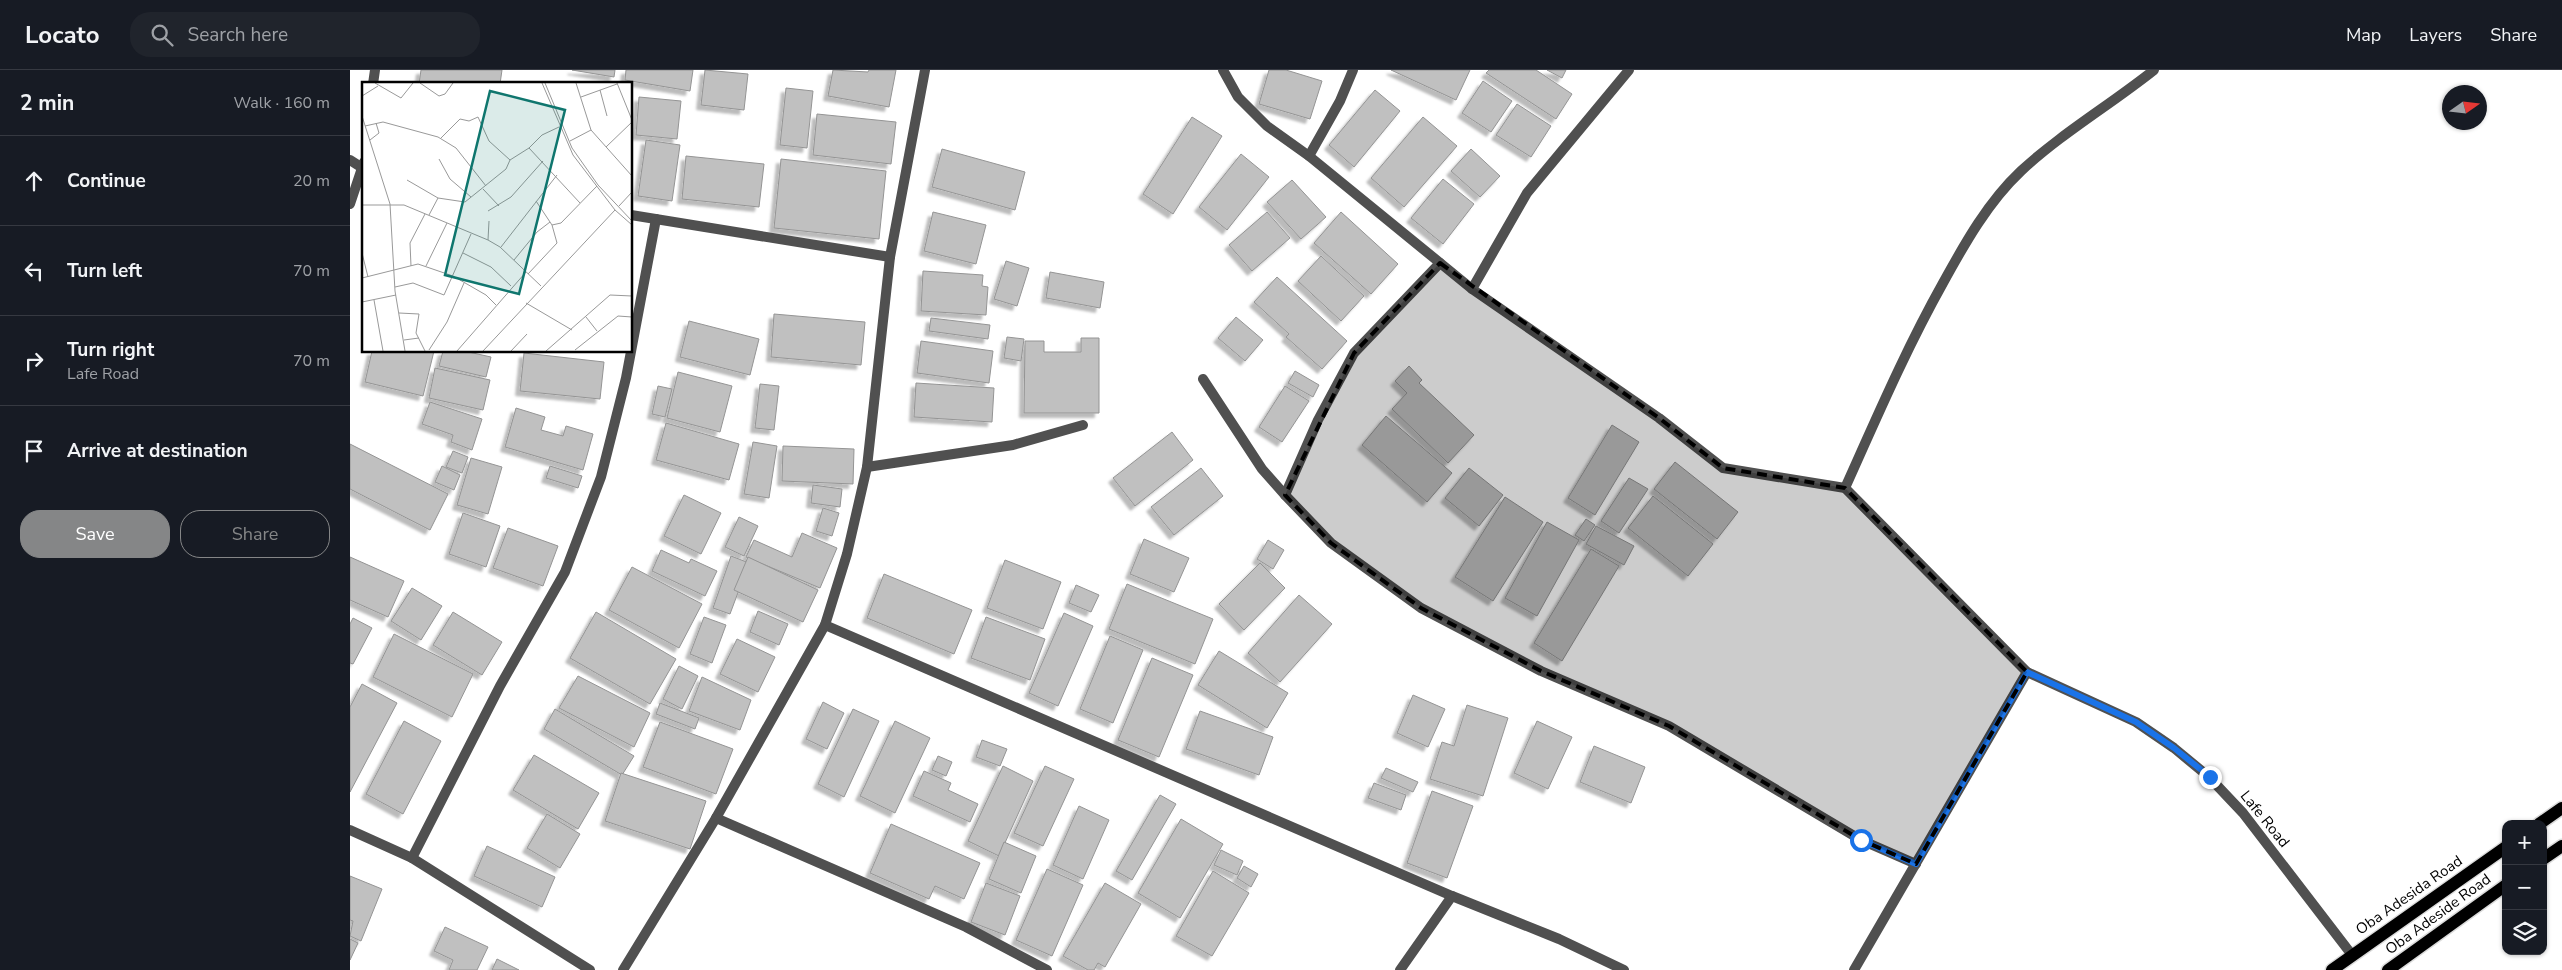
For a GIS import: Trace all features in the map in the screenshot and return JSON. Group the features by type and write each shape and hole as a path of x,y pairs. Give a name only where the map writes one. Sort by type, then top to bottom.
{"main road":[{"path":"2546,820 2562,808"},
{"path":"2547,856 2562,846"},
{"name":"Oba Adesida Road","path":"2332,970 2502,850"},
{"name":"Oba Adeside Road","path":"2388,970 2502,888"}],"street":[{"path":"623,970 716,818 825,625 847,554 866,468 890,257 925,70"},
{"path":"1222,70 1238,97 1267,126 1309,156 1472,289 1659,418 1723,468 1846,488 2027,672 1854,970"},
{"path":"1309,156 1340,101 1353,70"},
{"path":"1472,289 1527,193 1629,70"},
{"path":"1846,488 1930,307 1964,244 1996,199 2020,172 2048,147 2154,70"},
{"path":"350,160 362,166"},
{"path":"350,204 362,169"},
{"path":"632,215 890,257"},
{"path":"632,345 656,219"},
{"path":"1284,495 1318,420 1354,353 1440,263"},
{"path":"412,858 500,686 565,572 601,477 624,387 631,352"},
{"path":"1203,379 1262,469 1284,495 1331,543 1421,608 1541,671 1669,726 1861,840 1916,864"},
{"path":"866,468 1013,445 1083,425"},
{"path":"825,625 1452,896 1559,939 1624,970"},
{"name":"Lafe Road","path":"2027,672 2136,722 2174,748 2210,777 2242,813 2352,955"},
{"path":"716,818 966,927 1046,970"},
{"path":"350,830 412,858 590,970"},
{"path":"1400,970 1452,896"}],"highlighted area":[{"path":"1440,263 1659,418 1723,468 1845,488 2027,672 1916,864 1861,840 1669,726 1541,671 1421,608 1331,543 1285,495 1354,353"}],"building":[{"path":"421,70 502,70 500,82 419,82"},
{"path":"572,70 615,70 614,77"},
{"path":"626,70 693,70 690,91 625,80"},
{"path":"705,70 748,74 744,110 701,105"},
{"path":"833,70 868,72 869,70 896,70 889,107 828,96"},
{"path":"1269,70 1286,70 1322,81 1310,119 1259,104"},
{"path":"1391,70 1470,70 1456,100"},
{"path":"1489,70 1536,70 1572,94 1556,119 1486,73"},
{"path":"1547,70 1566,70 1562,78"},
{"path":"1483,81 1512,101 1491,132 1462,113"},
{"path":"786,88 813,91 807,148 780,145"},
{"path":"1375,90 1400,111 1354,167 1329,145"},
{"path":"639,97 681,101 677,139 636,135"},
{"path":"1517,104 1551,126 1531,157 1496,135"},
{"path":"817,114 896,122 891,164 813,155"},
{"path":"1192,117 1222,136 1173,214 1143,194"},
{"path":"1423,117 1457,146 1404,207 1371,178"},
{"path":"646,140 680,145 672,201 638,196"},
{"path":"942,149 1025,172 1015,210 932,187"},
{"path":"1471,149 1500,176 1480,197 1451,171"},
{"path":"1241,154 1269,177 1227,230 1199,207"},
{"path":"686,156 764,164 759,207 682,199"},
{"path":"781,159 886,171 879,239 774,228"},
{"path":"1443,179 1474,204 1443,244 1411,218"},
{"path":"1292,180 1326,217 1301,239 1267,202"},
{"path":"933,212 986,225 976,264 924,251"},
{"path":"1267,212 1290,238 1252,271 1229,245"},
{"path":"1341,212 1398,264 1371,294 1314,243"},
{"path":"1321,256 1364,296 1341,321 1298,281"},
{"path":"1006,261 1029,268 1017,306 994,299"},
{"path":"923,271 983,275 982,286 988,287 986,315 921,311"},
{"path":"1050,272 1104,282 1100,308 1046,298"},
{"path":"1277,277 1347,341 1322,369 1286,337 1289,334 1254,302"},
{"path":"774,314 865,322 861,365 771,357"},
{"path":"1236,317 1263,340 1245,361 1218,338"},
{"path":"931,318 990,325 988,339 929,331"},
{"path":"689,321 759,339 750,375 680,357"},
{"path":"1007,337 1024,339 1021,361 1004,358"},
{"path":"1081,338 1099,338 1099,413 1024,413 1025,341 1044,341 1044,352 1081,352"},
{"path":"921,341 993,351 989,383 917,373"},
{"path":"372,352 434,352 423,396 365,382"},
{"path":"443,352 468,352 491,357 486,377 439,366"},
{"path":"524,353 604,362 600,399 520,391"},
{"path":"1409,366 1422,380 1419,383 1474,435 1448,463 1392,409 1407,393 1395,381"},
{"path":"435,368 490,380 483,410 429,398"},
{"path":"1295,371 1319,385 1313,397 1288,383"},
{"path":"678,372 732,386 720,432 667,418"},
{"path":"916,383 994,388 992,422 914,417"},
{"path":"760,384 779,386 774,430 755,428"},
{"path":"658,386 672,389 665,417 652,414"},
{"path":"1285,386 1309,401 1282,442 1259,427"},
{"path":"430,402 482,419 472,450 451,442 453,435 422,424"},
{"path":"516,408 545,417 541,430 563,436 566,426 593,434 583,470 505,447"},
{"path":"1386,416 1452,473 1427,502 1362,445"},
{"path":"666,423 739,444 729,480 656,460"},
{"path":"1612,425 1639,442 1595,515 1568,498"},
{"path":"1172,432 1193,460 1135,506 1113,478"},
{"path":"753,442 777,446 769,498 744,494"},
{"path":"350,444 448,494 430,530 350,489"},
{"path":"783,446 854,449 853,484 782,481"},
{"path":"453,451 468,457 462,473 446,467"},
{"path":"471,458 502,467 488,514 457,505"},
{"path":"1675,462 1738,512 1717,539 1654,489"},
{"path":"442,466 460,475 454,490 435,482"},
{"path":"550,466 582,476 578,488 546,478"},
{"path":"1201,468 1223,496 1174,535 1151,507"},
{"path":"1469,468 1503,495 1479,526 1445,498"},
{"path":"1629,478 1648,489 1619,533 1601,521"},
{"path":"813,485 842,489 840,507 811,503"},
{"path":"684,495 721,513 701,554 664,536"},
{"path":"1653,496 1713,544 1688,576 1628,528"},
{"path":"1505,497 1543,522 1493,601 1455,577"},
{"path":"823,508 839,513 832,536 816,531"},
{"path":"463,513 500,526 486,567 449,554"},
{"path":"739,517 758,526 744,556 725,547"},
{"path":"1586,519 1595,525 1584,541 1575,535"},
{"path":"1547,522 1579,540 1537,616 1505,598"},
{"path":"1596,526 1634,546 1624,565 1586,544"},
{"path":"508,528 558,546 543,586 493,568"},
{"path":"802,533 837,548 820,588 746,557 754,540 792,557"},
{"path":"1144,539 1189,558 1174,592 1130,574"},
{"path":"1268,540 1284,550 1273,569 1257,559"},
{"path":"1591,549 1619,566 1562,661 1534,643"},
{"path":"661,550 689,563 691,559 717,571 705,596 652,571"},
{"path":"731,556 749,563 730,614 713,608"},
{"path":"350,557 404,581 388,617 350,600"},
{"path":"748,557 818,590 803,622 734,590"},
{"path":"1005,560 1061,582 1043,629 987,608"},
{"path":"1260,563 1285,588 1244,630 1219,604"},
{"path":"632,567 702,604 679,648 609,610"},
{"path":"884,574 972,610 954,654 867,618"},
{"path":"1127,584 1213,619 1195,664 1109,629"},
{"path":"1076,585 1099,595 1091,612 1069,603"},
{"path":"412,588 442,606 421,640 391,621"},
{"path":"1299,595 1332,624 1280,682 1248,653"},
{"path":"758,611 788,624 779,645 750,632"},
{"path":"453,612 502,642 482,675 433,645"},
{"path":"596,612 676,659 650,704 570,658"},
{"path":"1064,613 1093,626 1058,706 1029,693"},
{"path":"704,617 726,625 712,663 690,654"},
{"path":"986,617 1045,639 1030,680 971,658"},
{"path":"353,618 372,628 353,664 350,663 350,624"},
{"path":"394,634 473,674 452,717 373,677"},
{"path":"1110,636 1143,650 1113,723 1080,709"},
{"path":"737,639 775,657 758,692 720,674"},
{"path":"1219,651 1288,693 1267,728 1198,685"},
{"path":"1152,658 1193,675 1159,757 1118,740"},
{"path":"679,666 698,676 682,709 663,699"},
{"path":"578,676 650,713 634,747 559,708"},
{"path":"702,677 751,700 740,730 689,711"},
{"path":"362,684 397,703 350,792 350,707"},
{"path":"1413,695 1445,709 1428,747 1397,733"},
{"path":"823,702 844,713 827,749 806,739"},
{"path":"660,703 699,718 695,729 656,714"},
{"path":"1467,705 1508,718 1483,796 1430,779 1442,742 1454,746"},
{"path":"555,709 634,756 622,775 544,729"},
{"path":"853,709 879,721 844,797 818,784"},
{"path":"1200,711 1273,737 1259,775 1186,749"},
{"path":"404,721 441,741 403,814 366,794"},
{"path":"895,721 930,738 895,813 860,796"},
{"path":"1537,721 1572,737 1548,789 1514,773"},
{"path":"660,722 733,749 716,794 643,767"},
{"path":"982,740 1007,749 1000,766 976,757"},
{"path":"1594,746 1645,767 1631,803 1580,782"},
{"path":"534,755 599,793 578,829 513,790"},
{"path":"938,756 952,762 946,776 932,770"},
{"path":"1003,766 1033,781 999,856 968,841"},
{"path":"1045,766 1074,779 1043,846 1014,833"},
{"path":"1386,768 1418,782 1413,792 1381,778"},
{"path":"924,771 951,783 948,790 978,804 970,822 913,796"},
{"path":"621,773 706,801 690,849 605,821"},
{"path":"1374,783 1406,795 1401,810 1368,798"},
{"path":"1432,791 1473,806 1447,878 1407,863"},
{"path":"1160,795 1176,804 1132,880 1116,871"},
{"path":"1079,806 1109,820 1083,879 1053,865"},
{"path":"547,814 580,834 560,868 527,848"},
{"path":"1181,819 1223,844 1180,918 1138,893"},
{"path":"891,824 980,863 964,899 935,886 929,899 870,873"},
{"path":"1004,842 1036,856 1021,893 989,879"},
{"path":"487,846 555,877 542,907 474,876"},
{"path":"1221,850 1243,861 1237,875 1214,865"},
{"path":"1244,866 1258,874 1251,887 1237,878"},
{"path":"1047,869 1083,885 1052,956 1016,940"},
{"path":"1213,871 1249,893 1212,956 1176,936"},
{"path":"350,876 382,889 361,941 350,936 353,921 350,920"},
{"path":"986,883 1020,896 1005,935 971,922"},
{"path":"1105,883 1141,904 1105,967 1098,963 1094,970 1088,970 1063,956"},
{"path":"445,927 488,947 477,970 449,970 453,960 434,951"},
{"path":"350,939 358,943 350,960"},
{"path":"497,959 519,970 492,970"}],"route":[{"path":"1861,840 1916,864 2027,672 2136,722 2174,748 2210,777"}]}
